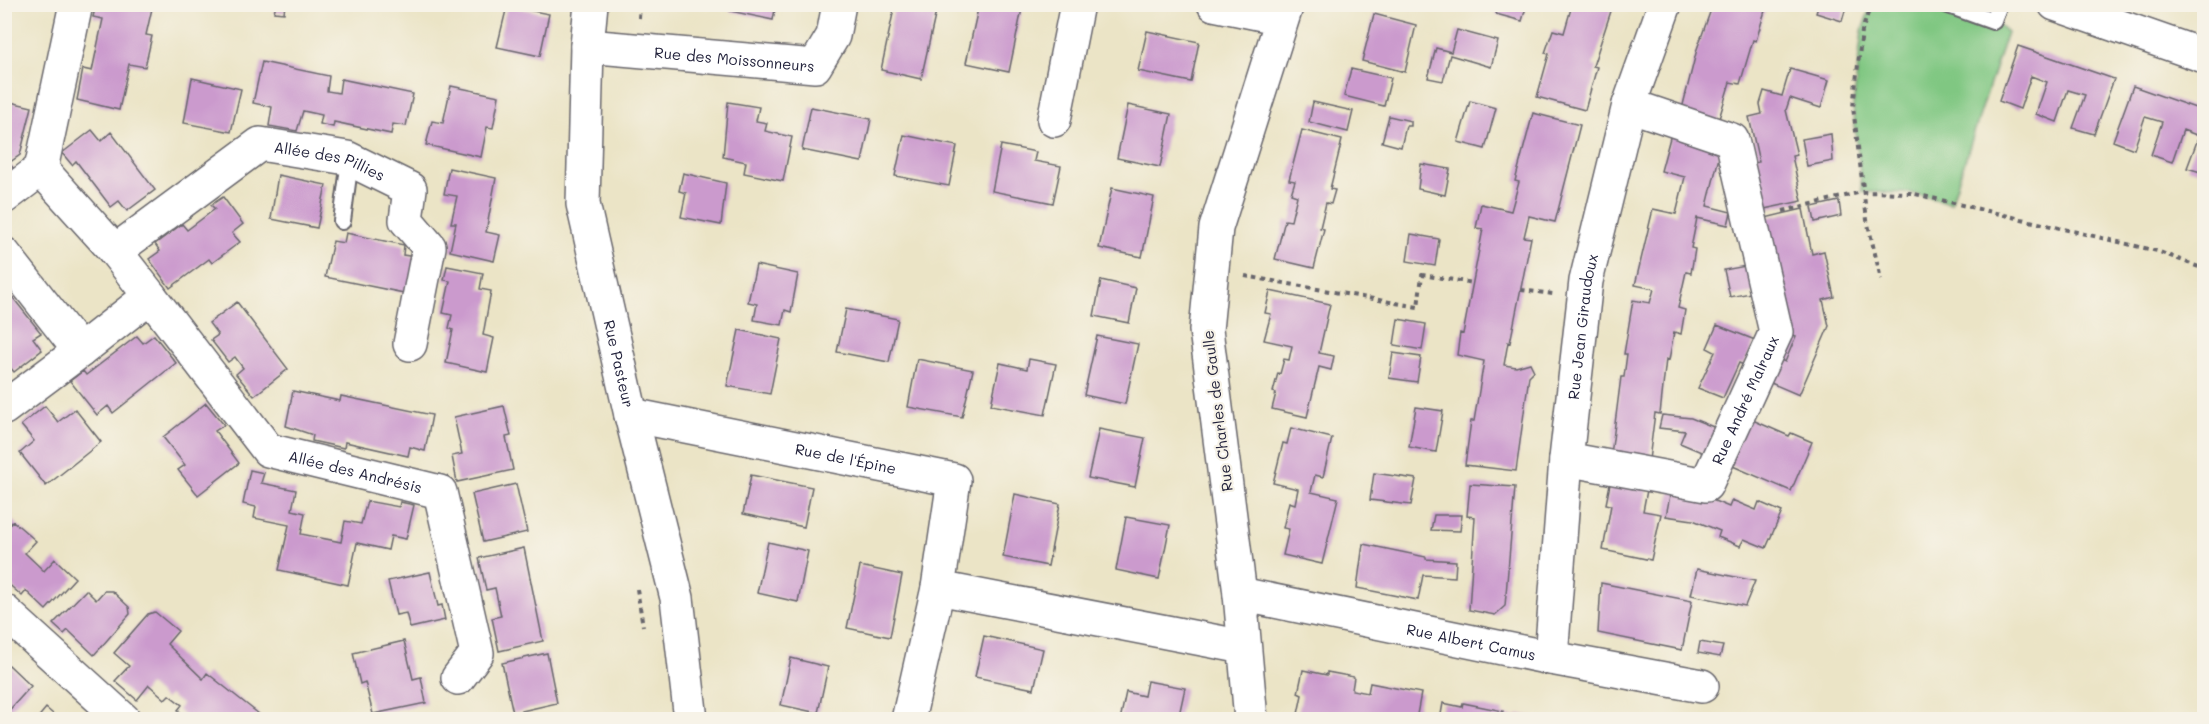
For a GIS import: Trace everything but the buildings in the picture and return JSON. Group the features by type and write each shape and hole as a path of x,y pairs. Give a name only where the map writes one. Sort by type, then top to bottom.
{"street":[{"path":"4,196 41,169 76,4"},
{"name":"Rue Pasteur","path":"591,4 587,46 583,204 631,415 677,598 691,720"},
{"name":"Rue des Moissonneurs","path":"587,46 814,66 833,36 839,4"},
{"path":"1054,120 1077,4"},
{"path":"1214,4 1284,11"},
{"name":"Rue Jean Giraudoux","path":"1551,658 1566,459 1586,281 1629,105 1665,4"},
{"path":"2055,4 2205,56"},
{"name":"Rue Charles de Gaulle","path":"1251,720 1240,594 1206,330 1216,228 1284,11"},
{"name":"Rue André Malraux","path":"1566,459 1706,485 1776,332 1732,140 1629,105"},
{"name":"Allée des Pillies","path":"115,251 260,144 350,160 410,189 406,220 429,247 411,344"},
{"path":"4,408 150,296 115,251 41,169"},
{"path":"4,254 80,351"},
{"name":"Allée des Andrésis","path":"150,296 268,450 440,492 477,653 458,678"},
{"name":"Rue de l'Épine","path":"631,415 954,480 938,588 908,720"},
{"path":"938,588 1244,647"},
{"name":"Rue Albert Camus","path":"1240,594 1551,658 1702,686"},
{"path":"4,611 124,720"}],"lane":[{"path":"1946,4 1994,21 1999,4"},
{"path":"342,220 350,160"}],"path":[{"path":"1871,4 1862,31 1853,107 1862,192 1881,279"},
{"path":"1750,219 1862,192 1911,193 2157,251 2205,269"},
{"path":"1212,270 1418,307 1422,275 1473,283"},
{"path":"636,581 644,631"}],"green space":[{"path":"1871,5 1999,5 1994,21 2007,32 1951,203 1911,193 1862,192 1853,107 1862,31"}]}
